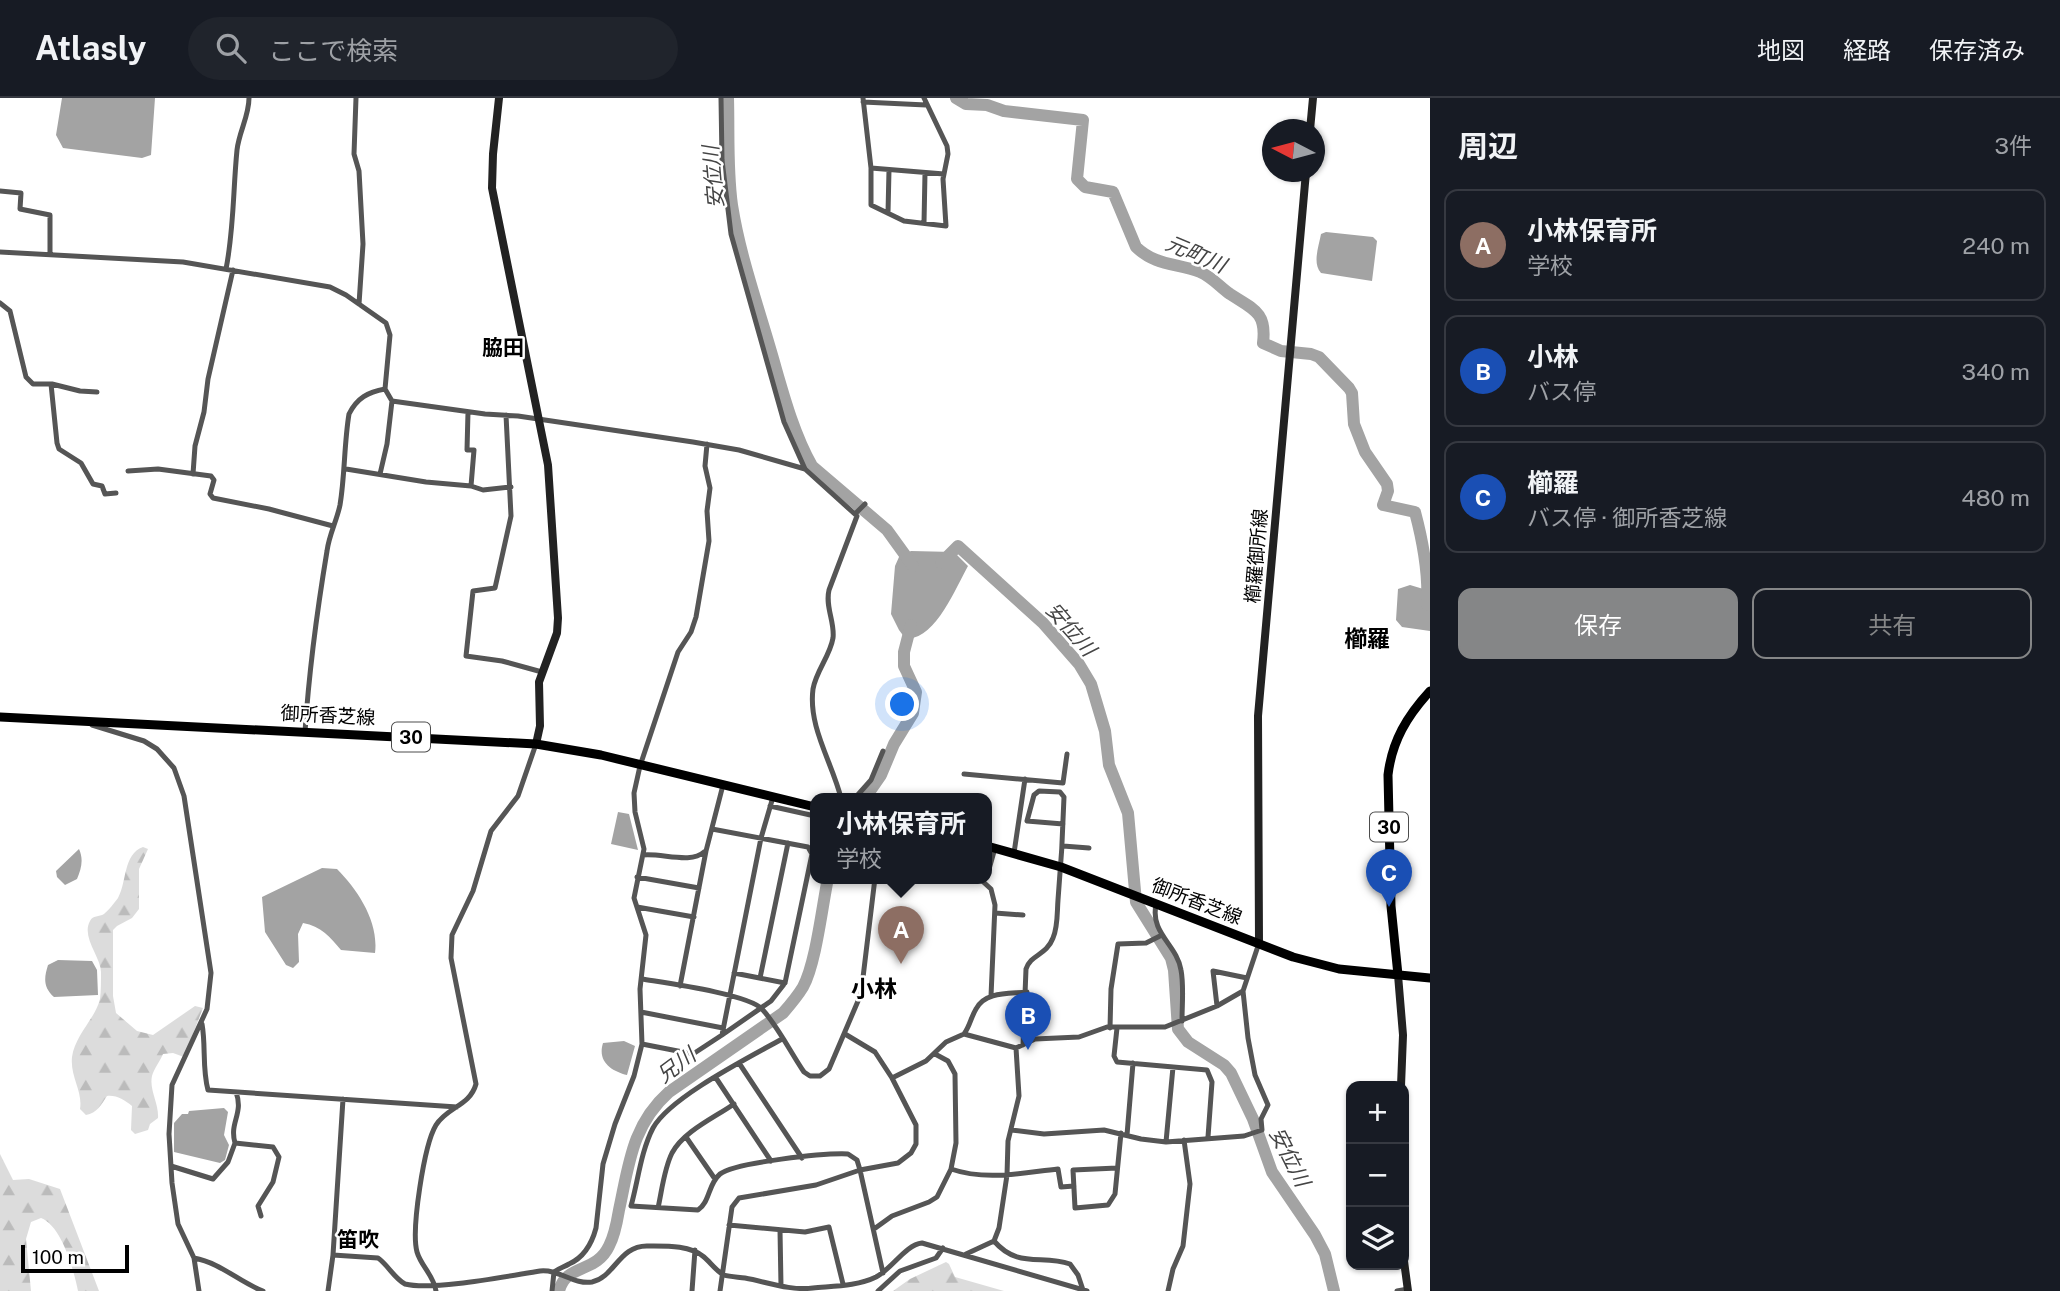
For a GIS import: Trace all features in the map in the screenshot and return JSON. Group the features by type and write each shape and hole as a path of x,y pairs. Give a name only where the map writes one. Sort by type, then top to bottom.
{"main road":[{"path":"499,98 492,188 549,477 558,626 555,641 541,672 538,693 540,726 536,744"},
{"path":"1311,119 1312,98"},
{"name":"櫛羅御所線","path":"1259,943 1258,716 1305,182"},
{"name":"30","path":"1398,975 1391,906 1388,775 1390,759 1403,726 1430,691"},
{"name":"御所香芝線","path":"0,717 536,744 601,755 723,785 772,801 810,806"},
{"name":"御所香芝線","path":"992,847 1061,867 1293,957 1339,970 1430,978"},
{"path":"1398,975 1403,1035 1401,1081"},
{"path":"1405,1270 1408,1290"}],"street":[{"path":"193,474 195,446 204,412 230,269 237,150 249,98"},
{"path":"356,98 354,154 359,171 363,244 359,304"},
{"path":"721,98 722,160 733,243 777,399 805,469"},
{"path":"863,100 925,101 947,146 944,174 946,226 904,220 871,205 871,168 863,100"},
{"path":"871,168 944,174"},
{"path":"888,213 889,170"},
{"path":"924,223 925,173"},
{"path":"0,191 22,193 20,209 50,215 50,254"},
{"path":"0,251 167,261 230,269 330,287 359,304 386,323 388,328 385,389 392,401 380,474"},
{"path":"0,303 10,311 26,377 33,384 51,384 97,393"},
{"path":"51,384 59,449 81,463 89,480 102,486 105,494 116,492"},
{"path":"305,732 317,612 346,469 348,422 353,407 366,394 385,389"},
{"path":"392,401 539,419 740,450 805,469 856,513 857,520 828,595 833,635 813,688 817,731 840,793"},
{"path":"468,412 467,450 474,450 471,486"},
{"path":"506,415 511,516 495,589 473,591 466,656 495,659 541,672"},
{"path":"552,1291 557,1273 576,1261 593,1238 606,1154 634,1076 642,1044 642,979 646,934 634,898 643,842 634,802 640,766 678,652 691,632 696,617 709,541 707,511 710,488 705,466 707,444"},
{"path":"128,471 158,469 211,476 214,480 210,494 214,498 333,526"},
{"path":"346,469 426,482 471,486 482,490 510,487"},
{"path":"856,513 865,504"},
{"path":"83,722 144,741 157,749 174,768 181,782 211,974 209,1000 202,1024 172,1084 169,1134 178,1224 194,1258 199,1291"},
{"path":"436,1289 417,1253 415,1222 430,1136 442,1117 468,1100 473,1093 476,1075 452,958 452,935 473,891 491,831 518,796 536,744"},
{"path":"859,793 871,780 883,751"},
{"path":"964,774 1063,783 1067,754"},
{"path":"1014,853 1025,779"},
{"path":"680,986 706,851 723,785"},
{"path":"1023,1045 1028,963 1046,951 1054,936 1063,846 1064,797 1060,792 1039,791 1034,795 1027,821 1063,824"},
{"path":"723,1031 761,838 772,801 810,814"},
{"path":"712,829 807,847 810,851"},
{"path":"760,978 788,843"},
{"path":"1063,846 1088,848"},
{"path":"643,855 662,854 693,859 706,851"},
{"path":"642,1044 693,1054 723,1031 763,1011 779,994 785,983 810,864"},
{"path":"637,877 699,888"},
{"path":"642,979 748,1000 763,1011 804,1072 810,1076 820,1076 830,1069 861,994 874,884"},
{"path":"987,884 994,896 996,913 991,996"},
{"path":"996,913 1020,915 1019,905"},
{"path":"1156,905 1155,921 1181,968 1182,1021"},
{"path":"636,907 694,917"},
{"path":"1161,936 1138,944 1118,944 1111,989 1114,1056 1117,1062 1207,1070 1212,1090 1208,1137"},
{"path":"1011,1130 1044,1134 1104,1130 1166,1142 1253,1134 1262,1130 1261,1119 1268,1105 1255,1075 1243,991 1259,943"},
{"path":"1217,1006 1213,971 1247,978"},
{"path":"734,973 785,983"},
{"path":"892,1078 926,1061 946,1042 964,1034 1016,1048 1035,1039 1079,1037 1114,1028 1156,1028 1173,1025 1217,1006 1243,991"},
{"path":"964,1034 979,1004 991,996 1027,992"},
{"path":"641,1012 723,1031"},
{"path":"202,1024 208,1090 457,1107"},
{"path":"720,1291 732,1207 738,1198 816,1185 860,1170 898,1163 911,1153 916,1144 916,1125 892,1078 875,1052 845,1034"},
{"path":"782,1039 739,1063 661,1116 649,1137 631,1206 698,1210 705,1206 715,1179 724,1171 737,1166 848,1154 857,1160 860,1170 883,1273"},
{"path":"966,1254 994,1241 999,1228 1007,1175 1007,1150 1019,1096 1016,1048"},
{"path":"874,1229 892,1216 937,1197 951,1169 957,1128 955,1074 948,1061 935,1054"},
{"path":"739,1063 802,1158"},
{"path":"1117,1168 1073,1170 1075,1208 1108,1205 1115,1194 1133,1063"},
{"path":"1166,1142 1173,1067"},
{"path":"716,1078 771,1161"},
{"path":"171,1166 213,1179 228,1162 235,1143 232,1134 240,1103 236,1092"},
{"path":"328,1291 333,1255 343,1099"},
{"path":"658,1208 672,1154 686,1137 734,1104"},
{"path":"686,1137 715,1179"},
{"path":"1168,1291 1172,1269 1183,1246 1190,1184 1184,1140"},
{"path":"235,1143 267,1145 276,1151 279,1157 273,1182 258,1206 261,1216"},
{"path":"951,1169 977,1175 1007,1175 1058,1169 1061,1187 1074,1186"},
{"path":"729,1225 805,1232 828,1227 843,1284"},
{"path":"780,1230 781,1286"},
{"path":"994,1241 1006,1252 1024,1260 1070,1264 1085,1290"},
{"path":"333,1255 378,1258 404,1283 423,1289 436,1289 472,1285 539,1271 591,1282 598,1280 625,1253 639,1246 695,1250 723,1275 781,1286 819,1289 866,1281 883,1273 915,1244 922,1243 1085,1290"},
{"path":"878,1291 900,1271 910,1265 936,1258 943,1248"},
{"path":"692,1291 695,1250"},
{"path":"194,1258 218,1265 263,1291"},
{"path":"1397,1291 1408,1290"}],"green space":[{"path":"143,847 148,849 139,869 139,909 132,918 113,930 113,996 116,1013 137,1031 153,1035 195,1006 203,1008 184,1057 173,1053 163,1054 151,1081 158,1118 150,1124 148,1130 135,1134 131,1130 132,1106 120,1098 107,1096 90,1114 86,1115 80,1109 72,1057 77,1041 100,999 100,966 88,927 91,919 104,914 118,898 129,862"},
{"path":"0,1154 13,1180 29,1179 60,1189 99,1291 78,1291 61,1239 41,1218 31,1222 26,1239 31,1291 0,1291"},
{"path":"946,1262 955,1277 1004,1291 893,1291 910,1279"}],"shaded area":[{"path":"62,98 155,98 151,155 142,158 63,148 56,135"},
{"path":"1326,232 1373,237 1377,241 1372,281 1321,273 1318,269 1317,254 1321,234"},
{"path":"911,551 954,552 968,566 935,623 916,637 905,638 891,614 895,566 899,557"},
{"path":"1410,585 1430,591 1430,631 1402,627 1396,620 1398,589"},
{"path":"618,812 629,814 638,850 611,844"},
{"path":"79,849 81,864 77,879 65,885 57,877 56,871"},
{"path":"322,868 337,869 359,897 374,930 375,953 341,950 320,929 303,923 298,934 299,962 293,968 286,965 265,932 262,897"},
{"path":"58,960 92,961 97,970 98,995 54,997 46,986 45,978 48,965"},
{"path":"624,1041 635,1046 627,1075 607,1065 602,1055 603,1043"},
{"path":"224,1108 228,1112 224,1135 229,1145 225,1160 220,1163 174,1152 174,1123 182,1114"}],"waterway":[{"name":"安位川","path":"728,98 729,178 735,224 784,398 799,440 812,466 887,530 913,566"},
{"name":"元町川","path":"956,98 966,104 987,105 1004,111 1083,120 1077,179 1085,187 1113,192 1136,247 1151,258 1191,269 1208,277 1257,313 1263,324 1263,343 1281,351 1319,357 1349,388 1352,393 1354,424 1365,452 1387,484 1388,491 1383,505 1415,512 1425,558 1427,605"},
{"name":"安位川","path":"941,563 958,546 1043,623 1079,664 1091,684 1105,731 1109,765 1128,813 1136,902 1171,958 1178,1029 1188,1042 1224,1065 1231,1073 1253,1119 1272,1172 1325,1254 1334,1291"},
{"name":"兄川","path":"868,793 881,775 894,744 913,713 916,692 904,666 904,652 911,625"},
{"name":"兄川","path":"559,1291 568,1276 597,1261 609,1246 616,1228 634,1146 647,1118 657,1105 669,1092 783,1013 801,991 808,977 815,950 827,884"}],"place":[{"name":"櫛羅","path":"1389,907"},
{"name":"小林保育所","path":"901,964"},
{"name":"小林","path":"1028,1050"}],"district":[{"name":"脇田","path":"503,347"},
{"name":"櫛羅","path":"1367,638"},
{"name":"小林","path":"874,988"},
{"name":"笛吹","path":"358,1239"}]}
